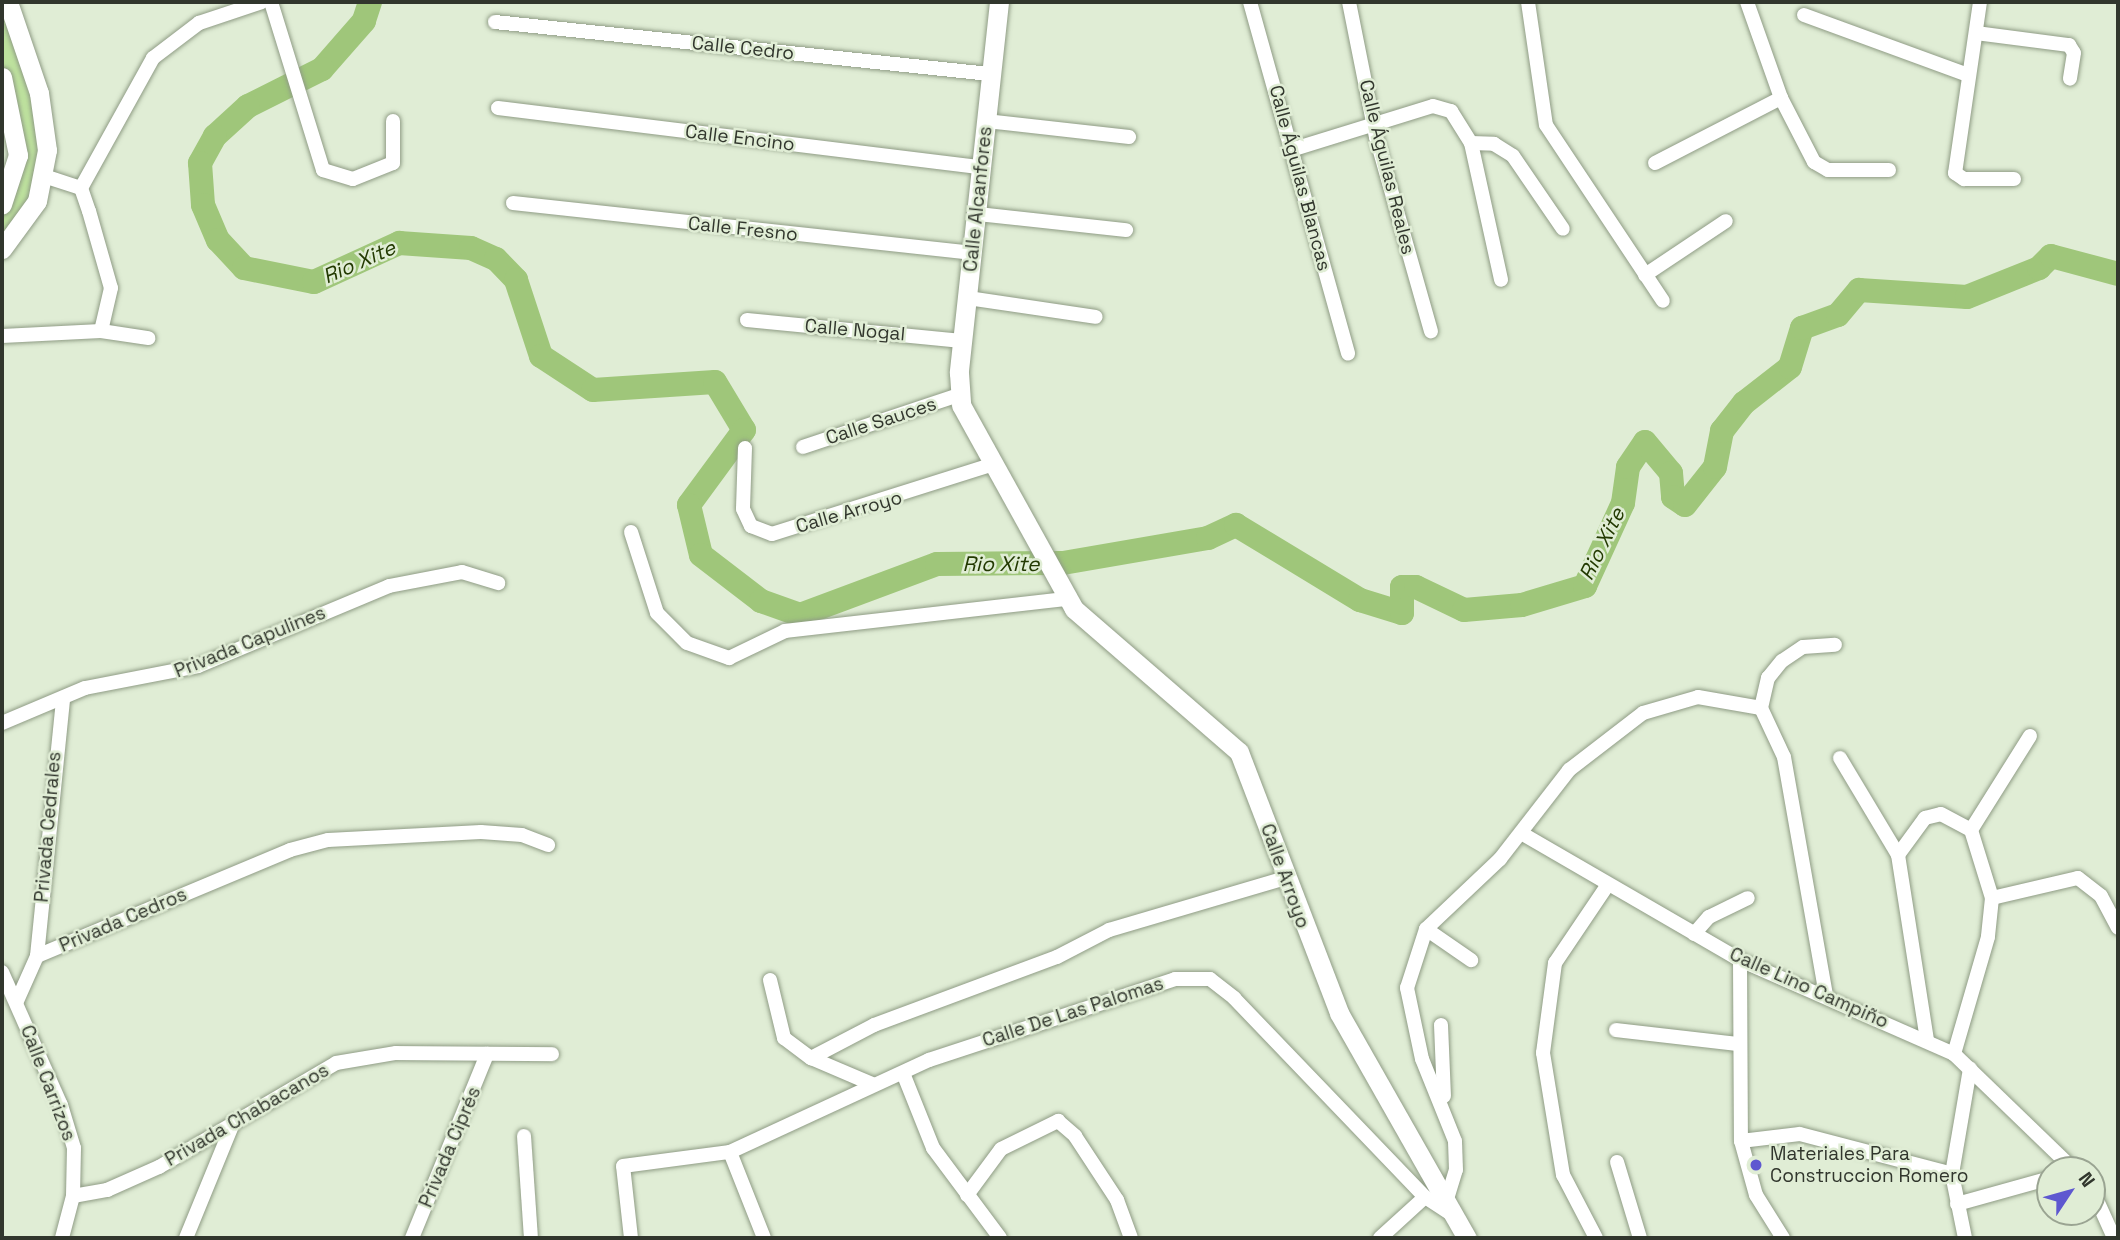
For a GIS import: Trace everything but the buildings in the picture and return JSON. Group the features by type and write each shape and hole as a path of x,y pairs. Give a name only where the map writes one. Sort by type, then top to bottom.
{"street":[{"path":"2,249 24,224 44,176 39,93 8,2"},
{"path":"101,331 111,288 81,188 153,58 199,23 262,2"},
{"path":"271,2 313,152 337,179 393,163 393,121"},
{"name":"Calle Alcanfores","path":"958,395 999,2"},
{"name":"Calle Águilas Blancas","path":"1250,2 1294,149 1348,354"},
{"name":"Calle Águilas Reales","path":"1349,2 1374,126 1431,331"},
{"path":"1528,2 1546,125 1663,301"},
{"path":"1747,2 1781,98 1820,167 1889,170"},
{"path":"1980,2 1968,75 1958,177 2014,178"},
{"path":"1804,15 1968,75"},
{"name":"Calle Cedro","path":"495,22 991,74"},
{"path":"1976,33 2068,45 2074,53 2070,79"},
{"path":"2,77 18,155 2,204"},
{"path":"1655,163 1781,98"},
{"path":"1294,149 1441,105 1471,143 1501,280"},
{"name":"Calle Encino","path":"498,108 982,167"},
{"path":"986,121 1129,137"},
{"path":"1471,143 1493,144 1513,156 1563,229"},
{"path":"44,176 81,188"},
{"name":"Calle Fresno","path":"513,202 973,253"},
{"path":"978,214 1126,230"},
{"path":"1645,275 1726,221"},
{"path":"968,298 1096,317"},
{"name":"Calle Nogal","path":"747,320 962,341"},
{"path":"2,335 101,331 148,338"},
{"name":"Calle Sauces","path":"803,447 958,395"},
{"name":"Calle Arroyo","path":"958,395 1062,591 1234,746 1350,1037 1467,1238"},
{"name":"Calle Arroyo","path":"745,448 747,520 772,534 994,464"},
{"path":"631,532 657,613 687,643 729,658 785,631 1062,591"},
{"name":"Privada Capulines","path":"2,723 64,698 198,666 411,580 462,572 498,583"},
{"path":"1826,996 1784,757 1761,708 1768,678 1782,661 1803,647 1835,645"},
{"path":"1445,1105 1422,1059 1408,1003 1426,929 1521,833 1569,770 1660,704 1698,697 1761,708"},
{"name":"Privada Cedrales","path":"37,956 64,698"},
{"path":"1954,1054 1989,937 1992,898 1971,830 2030,736"},
{"path":"1840,758 1898,855 1927,1040"},
{"path":"1898,855 1932,814 1971,830"},
{"name":"Privada Cedros","path":"17,1001 37,956 328,840 481,832 522,835 548,845"},
{"name":"Calle Lino Campiño","path":"1521,833 1606,886 1740,960 1954,1054 2060,1156"},
{"path":"811,1058 874,1025 1057,957 1110,930 1286,878"},
{"path":"1992,898 2078,878 2101,896 2118,928"},
{"path":"1596,1238 1563,1175 1543,1053 1555,963 1606,886"},
{"path":"1694,934 1709,917 1748,898"},
{"path":"1426,929 1471,960"},
{"path":"1740,960 1737,1044 1741,1141 1756,1195 1783,1238"},
{"name":"Calle Carrizos","path":"2,972 17,1001 65,1116 74,1148 73,1196 62,1238"},
{"name":"Calle De Las Palomas","path":"631,1238 623,1167 730,1152 872,1084 1175,979 1210,979 1425,1197 1449,1206"},
{"path":"771,980 784,1038 811,1058 872,1084"},
{"path":"1441,1025 1445,1105 1457,1170 1449,1206"},
{"path":"1616,1030 1737,1044"},
{"name":"Privada Chabacanos","path":"73,1196 107,1190 159,1167 336,1063 396,1053 552,1054"},
{"name":"Privada Ciprés","path":"412,1238 487,1054"},
{"path":"1965,1238 1952,1174 1970,1069"},
{"path":"902,1073 933,1148 1000,1238"},
{"path":"186,1238 234,1121"},
{"path":"967,1195 1001,1149 1058,1121 1117,1200 1130,1238"},
{"path":"1741,1141 1800,1134 1952,1174"},
{"path":"524,1136 531,1238"},
{"path":"730,1152 764,1238"},
{"path":"1617,1162 1640,1238"},
{"path":"1957,1204 2036,1182"},
{"path":"1380,1238 1425,1197"},
{"path":"2106,1220 2114,1238"}],"green space":[{"path":"2,2 31,63 44,176 2,249 2,204 14,175 2,77"}],"waterway":[{"name":"Rio Xite","path":"370,2 364,21 322,69 248,106 215,136 200,163 203,205 218,240 244,268 314,282 399,243 471,248 496,259 516,280 541,356 593,390 715,382 744,430 689,505 701,555 761,601 800,615 937,564 1063,563 1208,538 1236,525 1360,600 1402,613 1402,587 1416,587 1464,610 1522,605 1585,586 1623,503 1628,467 1645,442 1671,473 1673,497 1685,505 1715,467 1722,431 1744,403 1790,367 1802,328 1838,315 1859,290 1967,297 2039,268 2051,256 2118,274"}],"place":[{"name":"Materiales Para Construccion Romero","path":"1756,1165"}]}
